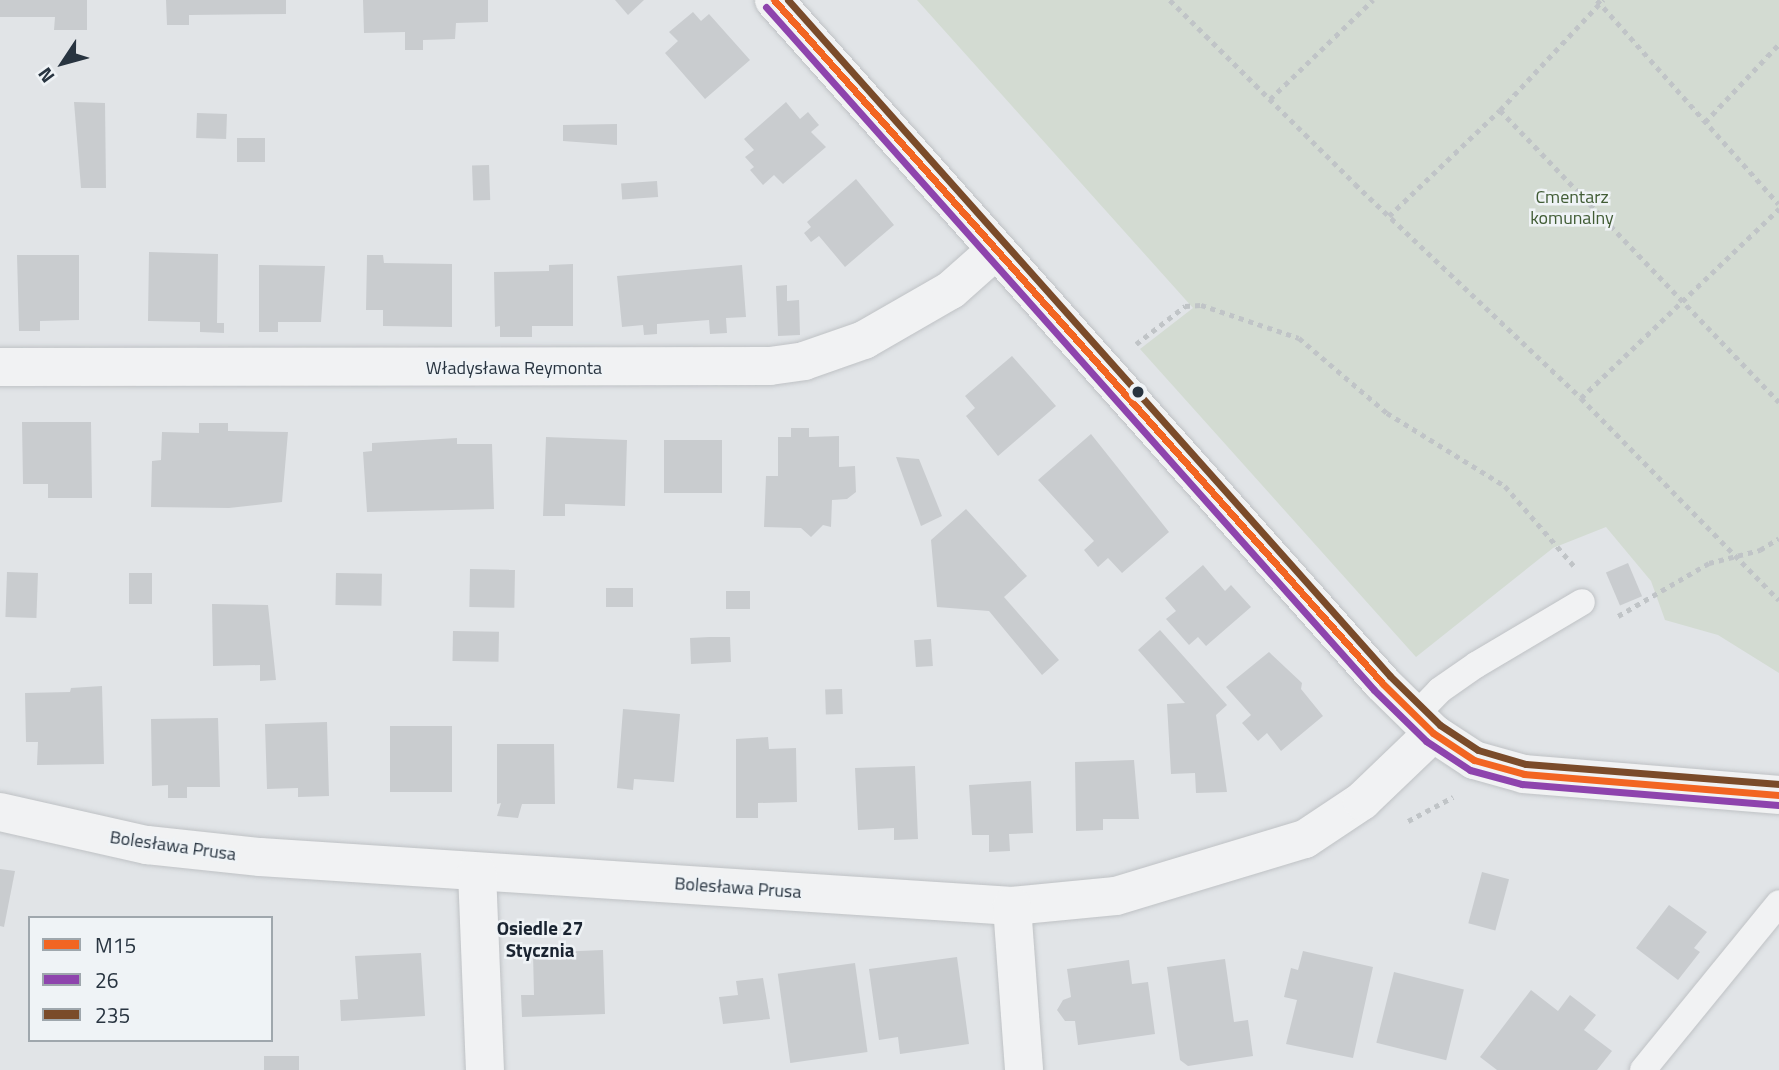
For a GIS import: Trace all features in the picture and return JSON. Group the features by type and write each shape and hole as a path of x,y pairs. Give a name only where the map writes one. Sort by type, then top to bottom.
{"street":[{"path":"774,0 1423,725 1474,760 1524,774 1779,795"},
{"name":"Władysława Reymonta","path":"0,367 770,366 804,361 864,340 951,290 996,250"},
{"name":"Bolesława Prusa","path":"0,813 147,845 477,872 1012,906 1116,895 1305,839 1362,800 1423,725"},
{"path":"477,872 485,1070"},
{"path":"1012,906 1024,1070"}],"lane":[{"path":"1423,725 1440,690 1476,665 1582,602"},
{"path":"1643,1070 1779,903"}],"path":[{"path":"1170,0 1389,216 1581,398 1733,557 1779,600"},
{"path":"1270,99 1373,0"},
{"path":"1389,216 1500,110 1600,1 1779,206 1581,398"},
{"path":"1705,122 1779,44"},
{"path":"1500,110 1779,402"},
{"path":"1131,349 1185,306 1201,305 1299,338 1387,413 1505,486 1578,571"},
{"path":"1660,593 1709,563 1760,550 1779,538"},
{"path":"1610,607 1618,617"}],"green space":[{"name":"Cmentarz komunalny","path":"917,0 1779,0 1779,673 1718,635 1665,620 1651,581 1606,527 1553,548 1416,657 1140,349 1193,308"}],"building":[{"path":"0,0 87,0 87,30 54,30 55,17 0,17"},
{"path":"166,0 286,0 286,14 189,15 189,25 167,25"},
{"path":"363,0 488,0 488,22 456,23 455,39 423,40 423,50 405,50 405,32 364,33"},
{"path":"615,0 644,0 628,15"},
{"path":"693,12 701,21 709,14 750,60 705,99 665,53 678,41 669,32"},
{"path":"74,102 105,103 106,188 81,188"},
{"path":"786,102 800,119 808,112 819,125 811,132 826,147 783,184 774,175 763,185 750,170 754,167 745,157 754,150 744,139"},
{"path":"197,113 227,114 226,139 196,138"},
{"path":"617,124 617,145 563,141 563,125"},
{"path":"237,138 265,138 265,162 237,162"},
{"path":"489,165 490,200 473,201 472,166"},
{"path":"856,179 894,225 845,267 819,236 811,242 804,233 811,227 807,222"},
{"path":"657,181 658,197 622,199 621,184"},
{"path":"149,252 218,254 217,323 224,323 224,333 200,332 200,322 148,321"},
{"path":"17,255 79,255 79,320 40,321 40,331 19,331"},
{"path":"367,255 383,255 384,263 452,264 452,327 383,326 383,310 366,310"},
{"path":"573,264 573,326 532,326 532,337 500,337 500,326 495,327 494,272 549,271 549,265"},
{"path":"259,265 325,266 321,322 278,322 278,332 259,332"},
{"path":"742,265 746,317 726,318 727,333 710,334 709,320 657,324 657,334 644,335 643,325 622,327 617,276"},
{"path":"787,285 787,301 799,300 800,335 778,336 776,286"},
{"path":"1012,356 1056,406 998,456 966,416 975,408 965,396"},
{"path":"22,422 91,422 92,498 48,498 48,484 23,484"},
{"path":"199,423 228,423 228,431 288,432 282,502 229,508 151,507 152,461 161,460 162,432 199,433"},
{"path":"791,428 809,428 809,437 839,436 839,467 855,466 856,492 847,499 832,500 831,527 823,525 811,537 801,528 764,527 766,476 778,476 778,437 791,437"},
{"path":"1091,434 1169,532 1122,573 1108,558 1098,567 1084,550 1094,541 1038,480"},
{"path":"546,437 627,440 625,506 565,504 565,516 543,516"},
{"path":"457,438 457,444 492,444 494,509 367,512 363,452 372,451 372,443"},
{"path":"664,440 722,440 722,493 664,493"},
{"path":"896,457 919,459 942,516 921,526"},
{"path":"966,509 1027,576 1004,597 1059,660 1042,675 989,611 937,607 931,540"},
{"path":"1628,563 1642,596 1620,606 1606,572"},
{"path":"1203,565 1225,591 1231,585 1251,607 1206,646 1198,637 1189,645 1166,619 1176,611 1165,598"},
{"path":"470,569 515,570 514,608 469,607"},
{"path":"7,572 38,573 36,618 5,617"},
{"path":"129,573 152,573 152,604 129,604"},
{"path":"336,573 382,574 381,606 335,605"},
{"path":"606,588 633,588 633,607 606,607"},
{"path":"726,591 750,591 750,609 726,609"},
{"path":"212,604 268,605 276,680 260,681 260,665 213,666"},
{"path":"1160,630 1227,705 1216,715 1227,792 1196,793 1195,773 1171,774 1167,704 1185,703 1138,650"},
{"path":"453,631 499,632 498,662 452,661"},
{"path":"730,637 731,662 691,664 690,638"},
{"path":"931,639 933,666 916,667 914,640"},
{"path":"1269,652 1302,683 1301,689 1323,716 1281,751 1267,733 1258,741 1242,723 1251,715 1226,687"},
{"path":"102,686 104,764 37,765 38,742 26,742 25,693 70,692 71,688"},
{"path":"842,689 843,714 826,715 825,690"},
{"path":"623,709 680,714 674,782 634,779 633,790 617,788"},
{"path":"218,718 220,787 187,787 187,798 168,798 168,785 152,786 151,719"},
{"path":"327,722 329,796 298,797 298,788 267,789 265,724"},
{"path":"390,726 452,726 452,792 390,792"},
{"path":"768,737 769,749 796,748 797,802 758,803 758,818 736,818 736,739"},
{"path":"497,744 554,744 555,804 522,804 518,818 497,816 501,803 497,804"},
{"path":"1134,760 1139,819 1103,819 1103,830 1076,831 1075,762"},
{"path":"915,766 918,839 894,840 894,828 858,830 855,768"},
{"path":"1031,781 1033,833 1009,834 1010,851 989,852 989,835 972,835 969,785"},
{"path":"0,869 15,871 4,927 0,926"},
{"path":"1482,872 1509,879 1495,930 1468,923"},
{"path":"1669,905 1707,932 1694,948 1700,952 1678,980 1636,948"},
{"path":"603,950 605,1014 522,1017 521,995 534,995 533,953"},
{"path":"1303,951 1373,967 1353,1058 1286,1044 1297,1000 1284,997 1291,968 1298,970"},
{"path":"421,953 425,1016 341,1021 340,1000 358,999 355,956"},
{"path":"957,957 969,1044 900,1054 898,1037 879,1040 869,969"},
{"path":"1225,959 1234,1022 1248,1020 1253,1056 1188,1066 1180,1060 1167,967"},
{"path":"1129,960 1132,984 1148,982 1155,1034 1078,1045 1075,1021 1065,1021 1057,1010 1063,1000 1071,997 1067,969"},
{"path":"855,963 868,1052 790,1063 778,974"},
{"path":"1394,972 1464,989 1446,1060 1376,1043"},
{"path":"763,978 770,1019 723,1024 719,997 738,995 736,981"},
{"path":"1531,990 1558,1011 1570,995 1596,1015 1584,1030 1612,1051 1597,1070 1497,1070 1480,1057"},
{"path":"264,1056 299,1056 299,1070 264,1070"}],"transit line":[{"name":"M15","path":"774,0 1382,683 1433,733 1474,760 1524,774 1779,795"},
{"name":"235","path":"788,0 1390,676 1440,725 1478,750 1526,764 1779,784"},
{"name":"26","path":"766,7 1374,690 1426,741 1470,770 1522,784 1778,805"}],"district":[{"name":"Osiedle 27 Stycznia","path":"540,939"}]}
